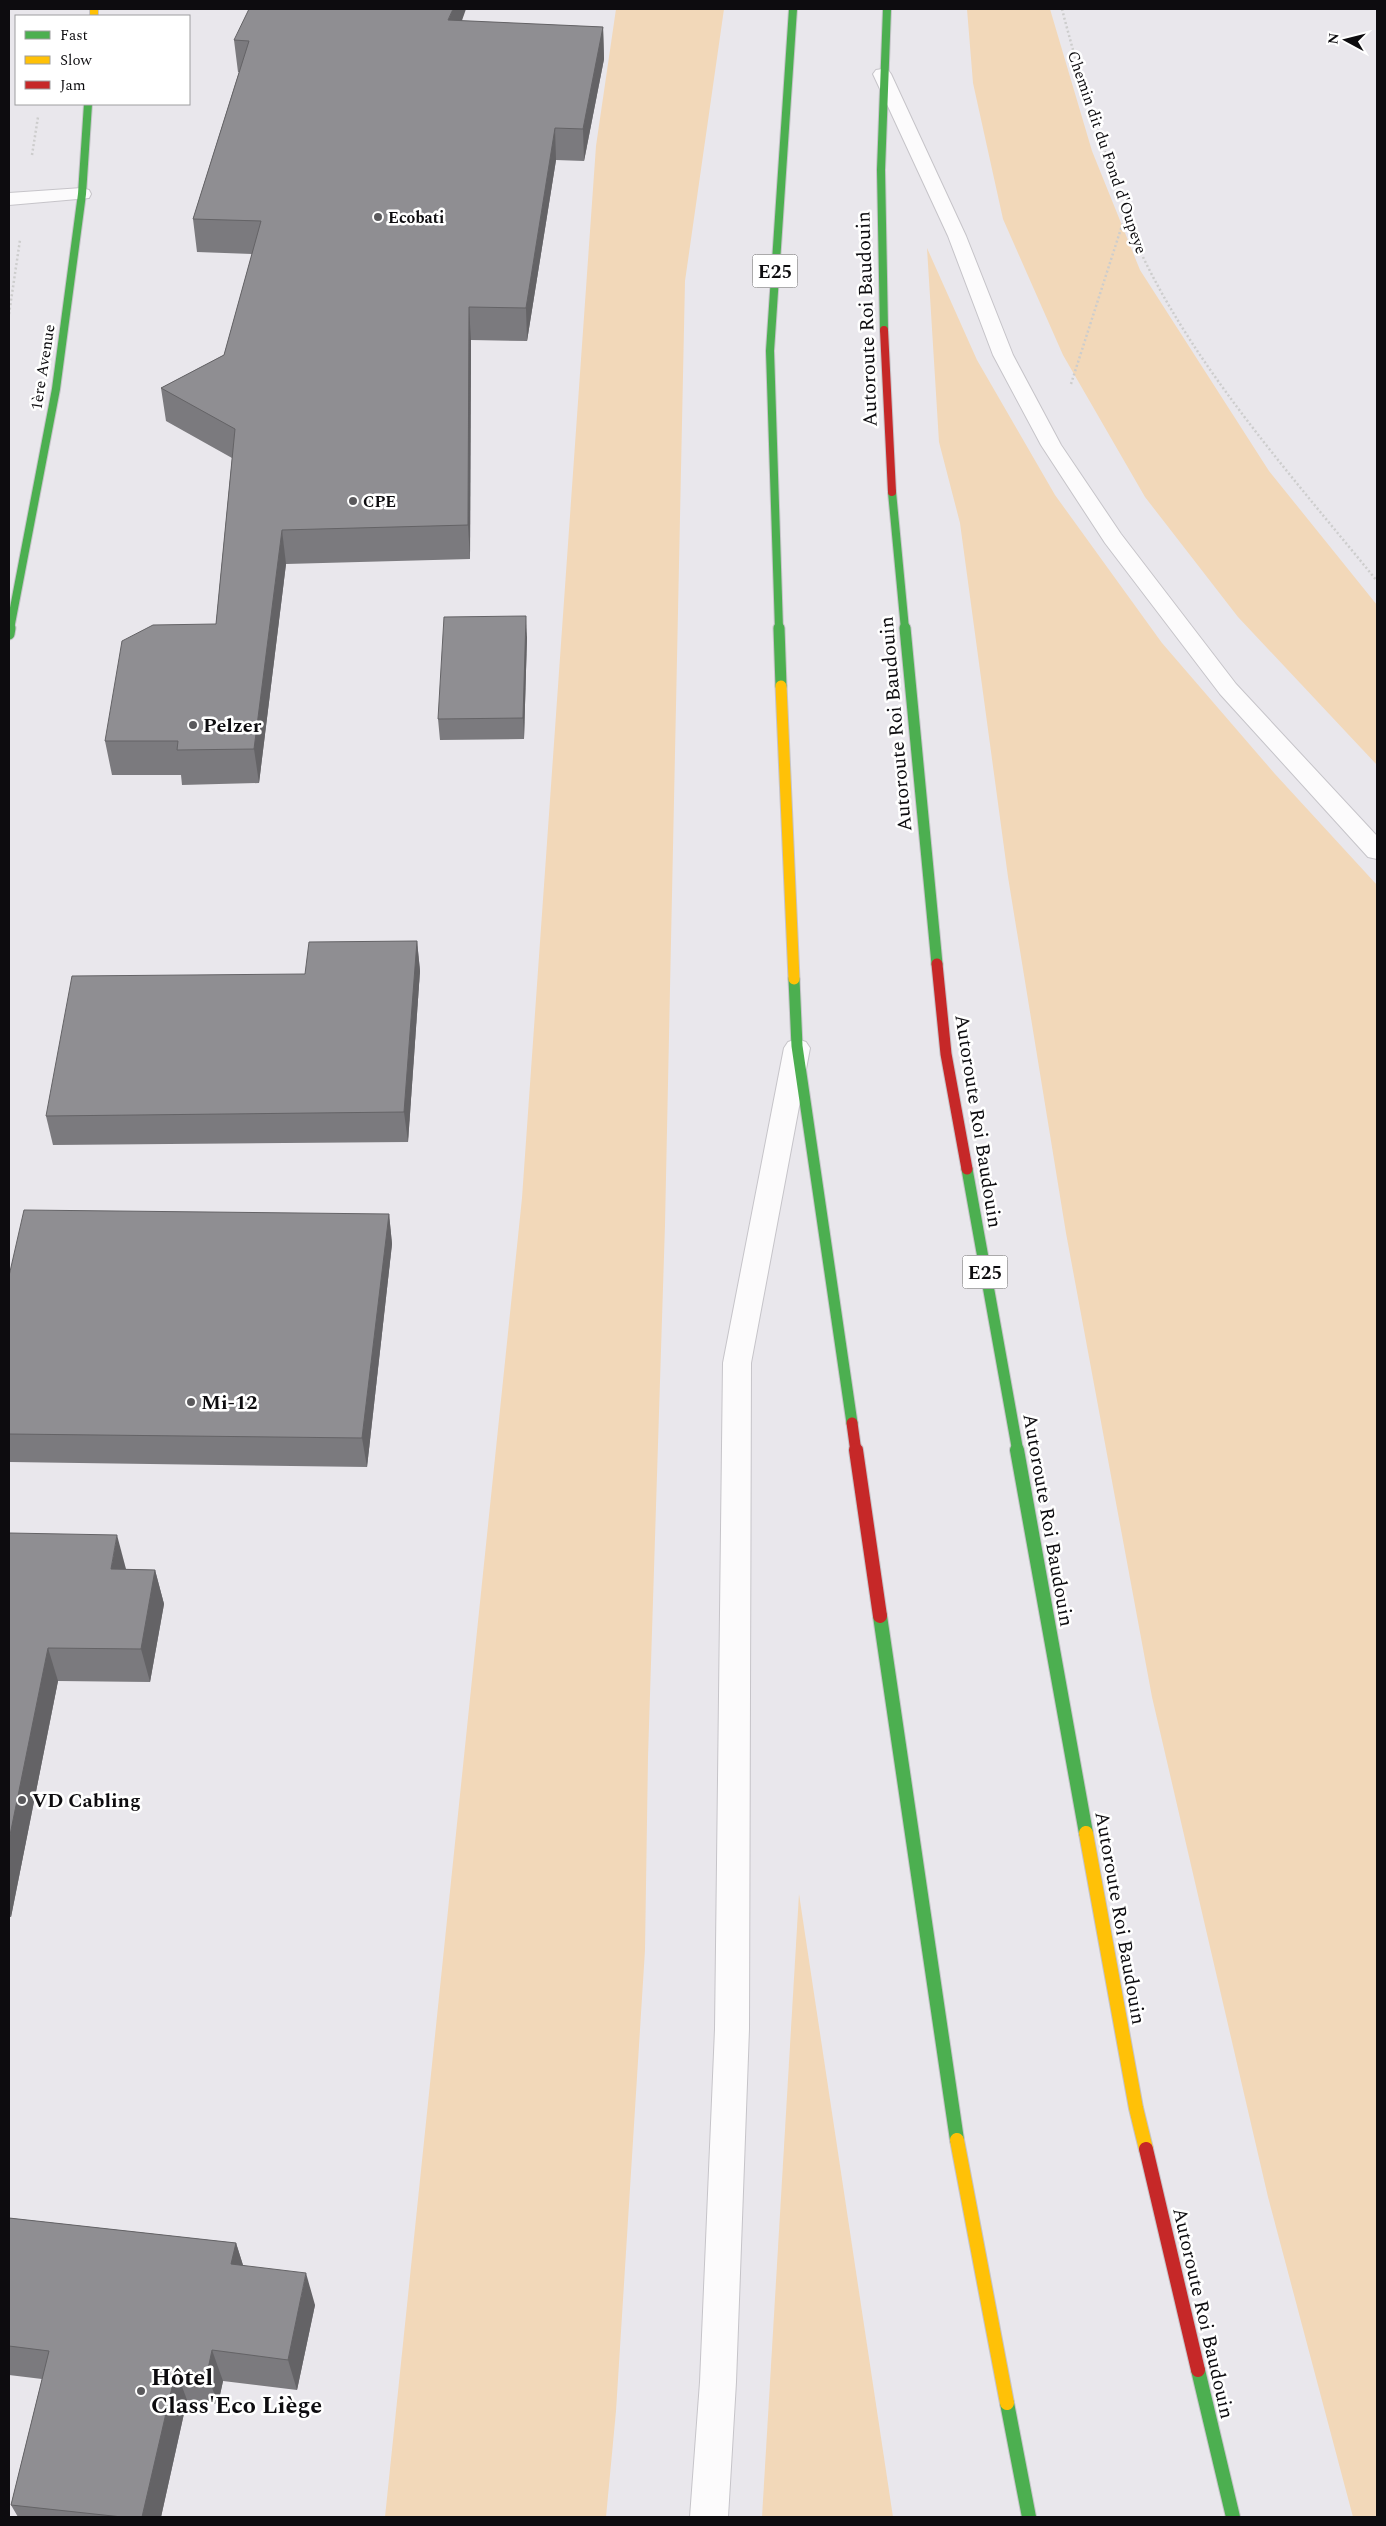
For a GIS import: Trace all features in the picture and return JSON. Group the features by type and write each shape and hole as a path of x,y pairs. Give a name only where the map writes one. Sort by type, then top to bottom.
{"main road":[{"name":"E25","path":"793,9 770,351 773,497 797,1046 952,2116 1029,2517"},
{"name":"Autoroute Roi Baudouin","path":"888,9 882,74 880,252 892,493 946,1054 1136,2108 1233,2517"},
{"name":"1ère Avenue","path":"9,634 56,389 82,194 88,105"}],"lane":[{"path":"882,74 957,236 1003,355 1051,445 1113,538 1228,689 1377,851"},
{"path":"9,199 82,194"},
{"path":"710,2517 718,2382 732,2029 737,1363 797,1046"}],"path":[{"name":"Chemin dit du Fond d'Oupeye","path":"1062,9 1070,43 1126,213 1149,269 1248,420 1377,581"},
{"path":"1051,445 1126,213"}],"shaded area":[{"path":"616,9 724,9 685,281 665,1225 648,1757 645,1950 616,2411 606,2517 385,2517 522,1198 596,146"},
{"path":"967,9 1050,9 1092,151 1140,270 1269,471 1377,605 1377,765 1238,617 1145,497 1063,355 1003,219 973,83"},
{"path":"927,248 977,360 1055,495 1162,643 1275,774 1377,885 1377,2517 1353,2517 1268,2197 1152,1697 1066,1233 1008,877 960,523 939,442"},
{"path":"799,1894 893,2517 762,2517"}],"building":[{"path":"249,9 453,9 448,20 603,27 583,129 555,128 526,308 469,307 468,525 282,530 254,749 177,750 178,741 105,741 122,641 153,625 216,624 235,429 161,388 224,355 261,221 193,219 249,41 234,40"},
{"path":"526,616 523,718 438,719 444,617"},
{"path":"417,941 404,1112 46,1116 72,976 305,974 309,942"},
{"name":"Mi-12","path":"24,1210 389,1214 362,1438 9,1434 9,1276"},
{"name":"VD Cabling","path":"9,1533 117,1535 111,1569 155,1570 141,1649 48,1648 9,1840"},
{"name":"Hôtel Class'Eco Liège","path":"9,2218 236,2243 231,2264 306,2273 288,2360 212,2350 207,2374 176,2370 142,2517 122,2517 11,2505 49,2351 9,2346"}],"traffic: fast":[{"path":"781,686 773,497 770,351 793,9"},
{"path":"884,330 881,170 882,89 887,9"},
{"path":"9,634 56,389 82,194 88,105"},
{"path":"892,492 937,964"},
{"path":"794,979 797,1046 852,1423"},
{"path":"967,1169 1086,1833"},
{"path":"880,1616 957,2140"},
{"path":"1198,2370 1233,2517"},
{"path":"1007,2403 1029,2517"}],"traffic: slow":[{"path":"94,9 94,15"},
{"path":"781,686 794,979"},
{"path":"1086,1833 1136,2108 1146,2149"},
{"path":"957,2140 1007,2403"}],"traffic: jam":[{"path":"884,330 892,492"},
{"path":"937,964 946,1054 967,1169"},
{"path":"852,1423 880,1616"},
{"path":"1146,2149 1198,2370"}],"place":[{"name":"Ecobati","path":"378,217"},
{"name":"CPE","path":"353,501"},
{"name":"Pelzer","path":"193,725"},
{"name":"Mi-12","path":"191,1402"},
{"name":"VD Cabling","path":"22,1800"},
{"name":"Hôtel Class'Eco Liège","path":"141,2391"}]}
